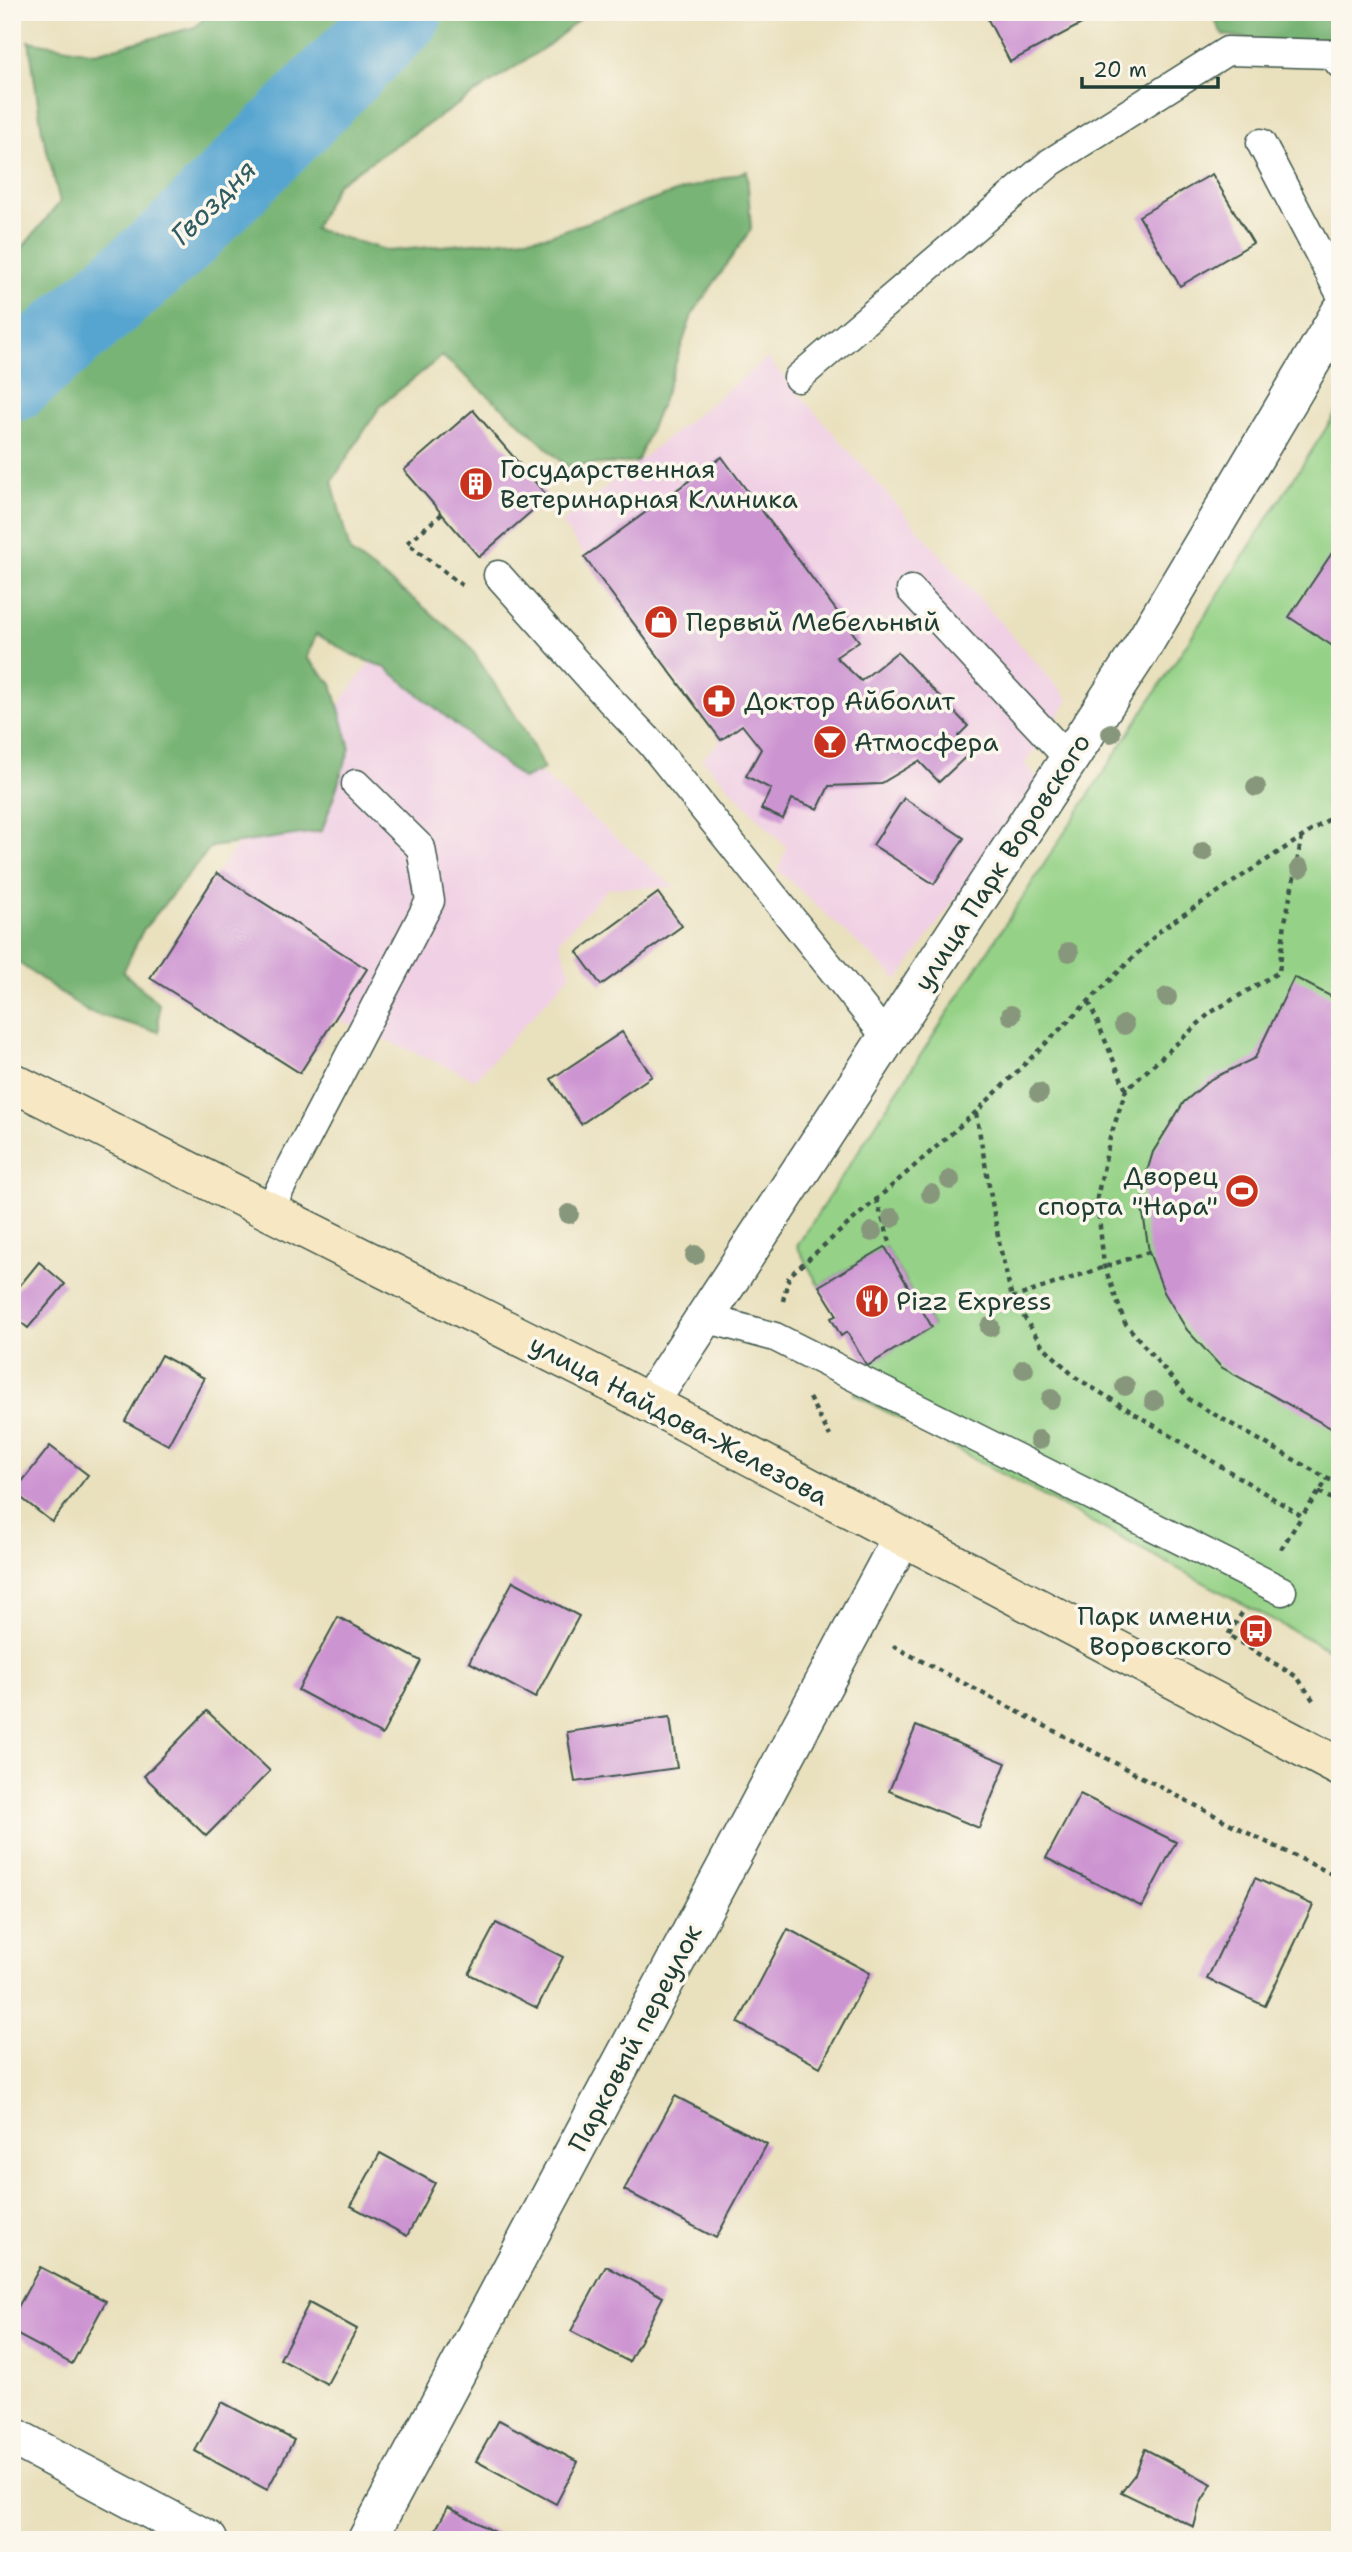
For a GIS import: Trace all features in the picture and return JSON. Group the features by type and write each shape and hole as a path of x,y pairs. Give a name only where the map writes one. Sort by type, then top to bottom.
{"main road":[{"name":"улица Найдова-Железова","path":"12,1082 649,1403 1340,1768"}],"street":[{"name":"улица Парк Воровского","path":"649,1403 1139,652 1340,309"},
{"name":"Парковый переулок","path":"367,2540 902,1537"},
{"path":"12,2436 208,2540"}],"lane":[{"path":"798,378 1051,162 1227,51 1332,54 1340,64"},
{"path":"1261,144 1340,309"},
{"path":"498,575 652,743 887,1038"},
{"path":"911,590 1069,759"},
{"path":"269,1210 430,901 421,848 356,784"},
{"path":"705,1318 775,1337 1282,1591"}],"path":[{"path":"407,543 442,514"},
{"path":"806,1261 976,1112 1163,928 1340,812"},
{"path":"1302,837 1285,922 1279,972 1210,1013 1125,1090 1110,1138 1097,1198 1104,1265 1125,1323 1191,1401 1328,1479 1340,1483"},
{"path":"1088,1002 1125,1090"},
{"path":"976,1112 1012,1298 1041,1345 1075,1377 1302,1516 1328,1479"},
{"path":"876,1199 891,1245"},
{"path":"1012,1298 1149,1252"},
{"path":"1319,1492 1340,1503"},
{"path":"1245,1607 1228,1635 1297,1677 1320,1709"},
{"path":"855,1626 1235,1826 1340,1878"}],"shaded area":[{"path":"767,358 1069,700 1025,764 1038,779 898,980 778,870 787,848 702,759 721,740 561,523"},
{"path":"385,641 674,887 608,888 559,941 571,974 475,1079 335,1018 300,1073 150,978 217,873"}],"green space":[{"path":"211,12 588,12 550,44 337,184 314,229 389,251 547,236 747,171 751,229 692,315 665,394 637,462 566,466 442,356 381,405 332,481 350,552 468,644 524,729 544,769 523,779 386,668 353,655 316,634 307,658 332,684 350,748 322,831 211,847 143,930 123,972 159,1004 159,1032 88,1012 12,958 12,260 60,202 42,131 29,41 95,53 195,27"},
{"path":"1210,12 1340,12 1340,59 1285,43 1223,35"},
{"path":"1340,407 1340,1656 854,1394 867,1366 932,1326 885,1247 819,1286 797,1246"}],"building":[{"path":"984,12 1104,12 1010,62"},
{"path":"1212,174 1253,243 1180,286 1139,216"},
{"name":"Государственная Ветеринарная Клиника","path":"473,410 548,497 479,557 404,470"},
{"path":"722,457 859,641 836,657 861,681 897,652 968,726 958,736 972,751 939,782 919,761 880,784 829,786 818,809 792,799 783,819 761,809 771,789 746,776 761,749 742,725 721,740 584,557"},
{"path":"1340,541 1340,651 1289,617"},
{"path":"904,798 964,838 934,884 873,845"},
{"path":"217,873 367,969 300,1073 150,978"},
{"path":"658,893 682,926 601,985 577,952"},
{"name":"Дворец спорта \"Нара\"","path":"1294,977 1332,997 1340,984 1340,1433 1221,1367 1187,1330 1164,1292 1149,1252 1142,1207 1146,1175 1153,1152 1184,1102 1211,1079 1255,1058"},
{"path":"622,1032 652,1076 581,1124 551,1079"},
{"name":"Pizz Express","path":"885,1247 932,1327 867,1366 847,1332 841,1336 831,1318 837,1315 819,1286"},
{"path":"39,1262 65,1284 28,1328 12,1315 12,1295"},
{"path":"161,1355 204,1378 168,1445 125,1421"},
{"path":"50,1446 88,1475 52,1522 14,1492"},
{"path":"513,1581 579,1616 535,1698 469,1662"},
{"path":"338,1617 421,1661 382,1735 298,1690"},
{"path":"207,1711 270,1771 206,1836 144,1776"},
{"path":"670,1717 677,1768 575,1782 567,1732"},
{"path":"916,1726 1006,1763 979,1828 889,1791"},
{"path":"1080,1794 1176,1842 1142,1907 1046,1858"},
{"path":"1255,1878 1313,1905 1265,2006 1207,1979"},
{"path":"496,1923 563,1957 537,2008 469,1974"},
{"path":"788,1929 870,1973 820,2067 738,2023"},
{"path":"675,2096 767,2144 716,2238 624,2190"},
{"path":"380,2153 435,2183 407,2236 351,2206"},
{"path":"606,2266 663,2297 629,2362 571,2331"},
{"path":"40,2267 106,2301 72,2364 12,2332 12,2318"},
{"path":"309,2303 357,2329 327,2384 280,2359"},
{"path":"222,2402 294,2440 267,2490 195,2451"},
{"path":"499,2420 578,2462 556,2504 476,2461"},
{"path":"1145,2449 1212,2484 1200,2504 1194,2527 1121,2492 1135,2474"},
{"path":"448,2507 510,2540 430,2540"}],"waterway":[{"name":"Гвоздня","path":"12,381 175,241 402,12"}],"place":[{"name":"Государственная Ветеринарная Клиника","path":"476,484"},
{"name":"Первый Мебельный","path":"661,622"},
{"name":"Доктор Айболит","path":"719,701"},
{"name":"Атмосфера","path":"830,742"},
{"name":"Дворец спорта \"Нара\"","path":"1242,1191"},
{"name":"Pizz Express","path":"872,1301"},
{"name":"Парк имени Воровского","path":"1256,1631"}]}
